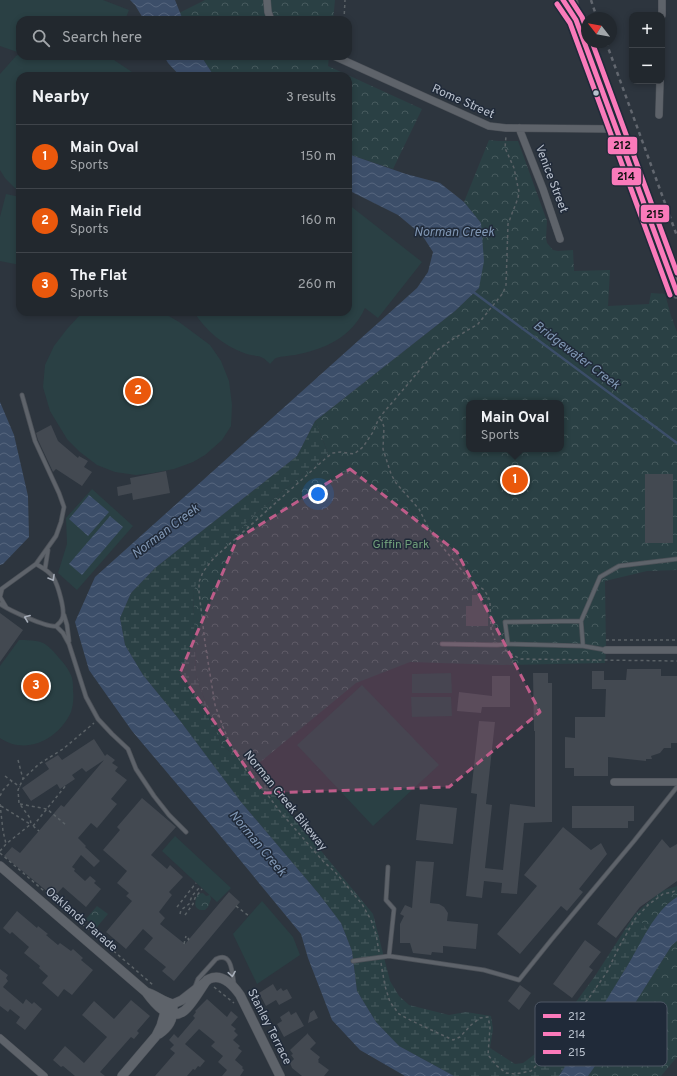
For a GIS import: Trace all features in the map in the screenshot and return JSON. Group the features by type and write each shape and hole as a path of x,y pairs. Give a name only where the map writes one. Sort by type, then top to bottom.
{"main road":[{"path":"563,0 576,20"},
{"path":"572,0 576,20 677,293"}],"street":[{"path":"267,0 270,16"},
{"path":"662,0 662,12"},
{"name":"Rome Street","path":"343,60 489,126 506,128 616,129"},
{"path":"659,115 660,84"},
{"name":"Venice Street","path":"519,128 560,239"},
{"path":"606,650 677,650"},
{"path":"614,782 677,782"},
{"name":"Oaklands Parade","path":"0,866 146,992 154,1003 170,1010"},
{"name":"Stanley Terrace","path":"212,981 220,978 235,988 243,1000 280,1076"},
{"path":"170,1010 195,990 212,981"},
{"path":"170,1010 181,1012 186,1009 212,981"},
{"path":"122,1076 156,1036 169,1025 172,1019 170,1010"},
{"path":"0,1038 44,1076"}],"lane":[{"path":"6,608 0,597 1,590 36,564 56,536 64,507 35,441 22,396"},
{"path":"45,569 49,546"},
{"path":"584,646 581,621 600,577 618,566 677,559"},
{"path":"36,564 45,569 54,578 60,594 67,625 69,644 86,697 98,720 128,749 136,769 154,796 169,815 186,832"},
{"path":"0,604 20,615 53,627 56,626 69,644"},
{"path":"56,626 62,619 64,613"},
{"path":"508,644 505,622 581,621"},
{"path":"442,644 584,646 606,650"},
{"path":"353,961 389,956 484,970 519,980 677,787"},
{"path":"388,867 386,900 394,909 389,956"},
{"path":"195,990 198,979 216,959 222,957 227,959 231,964 235,988"}],"path":[{"path":"344,16 345,0"},
{"name":"Norman Creek Bikeway","path":"506,128 505,148 514,168 519,192 508,224 505,288 503,293 478,324 436,351 379,418 373,432 363,447 354,454 341,452 332,453 215,557 203,572 199,582 199,592 205,643 215,705 232,748 246,770 260,785 282,814 362,904 371,920 376,934 385,986 390,1002 400,1014 453,1040 460,1037 480,1018 488,1017 490,1027 488,1055 497,1066 506,1073 515,1074 531,1071 536,1066"},
{"path":"379,418 384,427 383,449 391,474 396,483 419,509 435,538 469,578 484,590 488,596 490,602 491,629 497,645 520,659 677,661"},
{"path":"606,640 677,640"},
{"path":"32,825 30,818 19,802 18,790 23,779 39,764 63,748 98,720"},
{"path":"18,760 23,779"},
{"path":"5,776 20,787"},
{"path":"0,796 3,790 12,781"},
{"path":"67,784 32,825 6,844 0,852 155,987"},
{"path":"20,804 47,809 66,825"},
{"path":"0,805 39,831"},
{"path":"0,805 6,844"},
{"path":"177,907 196,883"},
{"path":"180,914 181,910 189,904 192,896 200,886"},
{"path":"185,915 202,889"},
{"name":"Norman Creek Bikeway","path":"586,1002 607,972 635,919 663,894 673,892 677,889"},
{"path":"236,906 249,916"},
{"path":"184,944 186,936"},
{"path":"189,938 188,939 190,941"},
{"path":"212,981 236,1005"}],"highlighted area":[{"path":"350,469 457,552 540,712 449,787 264,793 180,673 237,539"}],"green space":[{"path":"0,0 103,0 129,10 127,16 16,16 16,52 0,46"},
{"path":"205,0 335,0 333,16 181,16 179,13"},
{"path":"16,56 16,60 114,60 132,72 16,72 16,189 5,178 0,170 0,74"},
{"path":"204,60 329,60 328,66 341,72 211,72"},
{"path":"352,77 422,109 393,169 352,155"},
{"name":"Giffin Park","path":"489,140 518,141 547,221 547,243 553,250 573,250 574,271 610,270 608,306 649,304 651,293 665,294 677,332 677,570 647,571 605,581 605,663 502,665 410,662 356,683 253,768 221,745 196,676 193,592 203,566 252,517 328,453 315,421 455,311 479,288 481,223 464,202"},
{"path":"6,194 16,196 16,264 0,261 0,217"},
{"path":"352,207 422,262 378,318 365,308 352,327 336,340 317,349 276,358 270,364 261,357 246,354 222,342 197,316 352,316"},
{"path":"169,316 210,345 221,361 229,381 232,405 231,426 222,440 205,455 193,462 174,469 136,475 115,472 97,465 80,452 67,439 50,411 43,387 45,365 54,346 78,317"},
{"path":"315,421 328,453 252,517 204,566 193,592 196,676 221,745 253,768 373,914 390,981 399,996 409,1005 449,1015 466,1012 491,1016 493,1029 490,1048 515,1064 523,1063 535,1054 535,1066 565,1066 559,1076 454,1076 399,1046 376,1022 357,991 352,951 341,923 319,894 241,802 178,718 143,675 125,645 120,618 131,593 155,568 297,456"},
{"path":"92,489 133,526 77,590 58,573 67,544 66,518"},
{"path":"19,640 38,641 47,646 67,667 73,681 73,704 66,722 50,737 31,745 10,743 0,738 0,666"},
{"path":"451,673 452,693 412,693 412,674"},
{"path":"362,685 439,765 373,826 297,745"},
{"path":"411,697 451,697 452,716 412,717"},
{"path":"175,836 231,888 217,902 162,851"},
{"path":"677,886 677,897 668,903 648,930 635,914 661,891"},
{"path":"203,893 206,896 210,895 211,899 208,907 205,910 201,910 196,907 195,903 198,894"},
{"path":"262,901 293,937 300,955 257,984 233,934"},
{"path":"97,906 108,914 96,928 86,919"},
{"path":"635,914 648,930 606,1002 576,1002 595,976"},
{"path":"677,941 677,1057 661,1076 588,1076 594,1066 667,1066 667,1002 635,1002 672,945"}],"water":[{"path":"130,0 175,0 181,16 142,16"},
{"path":"166,60 204,60 211,72 176,72"},
{"name":"Norman Creek","path":"352,155 406,174 440,183 464,202 481,223 484,261 479,288 455,311 315,421 297,456 155,568 131,593 120,618 125,645 143,675 178,718 241,802 319,894 341,923 352,951 357,991 376,1022 399,1046 454,1076 405,1076 360,1050 332,1020 308,958 301,934 132,731 89,670 75,622 95,577 417,288 428,272 433,252 422,235 398,215 352,192"},
{"path":"0,402 14,435 28,496 29,537 3,564 0,565"},
{"path":"89,495 109,512 88,536 69,519"},
{"path":"110,516 123,527 82,575 69,564"},
{"path":"677,897 677,941 672,945 636,1002 606,1002 648,929 669,903"},
{"path":"566,1066 595,1066 588,1076 559,1076"}],"building":[{"path":"51,425 58,441 78,458 79,456 88,461 84,467 92,472 82,486 56,469 53,472 36,433"},
{"path":"166,471 170,493 133,500 132,493 118,496 117,487 131,484 130,478"},
{"path":"645,474 673,474 673,543 645,543"},
{"path":"472,595 482,595 482,604 488,604 488,626 466,626 466,606 472,606"},
{"path":"0,613 23,630 0,662"},
{"path":"627,669 661,669 661,676 677,676 677,743 671,743 671,748 664,748 660,753 651,756 652,759 646,759 646,761 608,757 608,776 574,776 574,768 565,768 565,737 575,738 575,717 605,717 606,689 592,689 592,671 604,671 604,680 626,680"},
{"path":"533,673 548,673 548,683 552,683 552,822 524,823 517,894 501,893 502,883 484,881 482,898 466,896 477,794 471,793 479,721 495,722 486,804 492,805 485,868 503,870 510,804 535,807"},
{"path":"492,676 510,676 510,707 482,707 481,713 457,711 459,692 492,696"},
{"path":"94,739 105,756 107,754 115,760 112,763 118,767 115,771 127,780 111,799 117,804 97,828 91,823 78,838 100,861 94,867 81,855 72,867 75,869 74,871 85,881 90,876 96,881 94,883 101,889 86,907 63,887 54,897 4,856 12,847 20,853 61,805 64,807 104,760 86,772 82,768 72,775 75,779 60,789 57,784 31,801 22,788 49,769 45,763 58,755 62,760"},
{"path":"142,798 176,827 151,855 167,869 170,865 183,877 169,892 172,895 159,912 165,918 160,924 185,944 229,892 240,902 174,981 162,971 166,967 144,949 153,938 143,929 126,949 106,932 132,901 126,896 129,893 117,883 127,871 103,850 120,830 117,827"},
{"path":"420,804 457,808 453,844 416,840"},
{"path":"572,806 634,806 634,821 628,821 628,828 572,828"},
{"path":"563,827 591,850 601,843 607,854 579,889 583,892 567,911 561,906 520,954 497,934 537,886 524,875"},
{"path":"662,839 670,848 677,844 677,881 640,907 616,938 597,924"},
{"path":"416,861 434,862 430,903 439,904 444,907 448,913 447,921 478,924 476,949 443,946 443,953 432,952 431,955 413,953 410,943 400,943 400,924 404,916 400,914 405,905 412,908"},
{"path":"17,911 37,928 38,926 48,934 46,935 58,945 60,943 71,951 73,949 83,958 81,960 93,970 72,995 64,989 58,997 42,983 48,976 39,968 40,966 24,953 29,947 12,932 10,934 3,928"},
{"path":"585,940 601,952 589,967 593,970 572,998 553,984"},
{"path":"0,969 8,975 6,978 8,981 3,987 23,1004 26,999 32,1004 34,1002 42,1009 25,1030 16,1023 20,1017 10,1009 8,1012 0,1006"},
{"path":"273,984 277,991 281,988 283,991 287,989 292,998 279,1005 276,1000 266,1006 259,993"},
{"path":"520,985 531,993 519,1010 508,1001"},
{"path":"207,999 227,1017 231,1011 238,1017 231,1025 236,1029 234,1031 238,1035 233,1040 240,1046 238,1048 242,1051 235,1060 243,1067 242,1068 244,1070 240,1076 222,1076 227,1070 218,1062 223,1056 211,1046 215,1042 199,1029 185,1044 205,1061 200,1067 198,1066 195,1070 193,1069 187,1076 155,1076 175,1053 170,1049 174,1045 169,1040 174,1034 178,1038 195,1018 193,1016 196,1012 195,1011"},
{"path":"131,1000 150,1016 137,1031 139,1033 134,1039 131,1037 100,1072 105,1076 75,1076 53,1060 65,1046 84,1063 107,1037 82,1015 94,1001 114,1019"},
{"path":"314,1010 318,1018 308,1023 310,1013"},
{"path":"289,1011 291,1015 296,1012 304,1026 284,1037 277,1024 282,1021 280,1017"},
{"path":"307,1033 316,1043 310,1049 320,1057 318,1062 329,1070 324,1076 302,1076 292,1068 290,1063 294,1059 290,1050"}],"waterway":[{"name":"Bridgewater Creek","path":"472,291 677,443"}],"railway":[{"path":"591,0 595,12"},
{"path":"608,48 677,236"}],"transit line":[{"name":"212","path":"563,0 576,20 677,293"},
{"name":"215","path":"571,0 581,15"},
{"name":"214","path":"557,4 570,23 670,295"},
{"name":"215","path":"594,48 677,273"}],"place":[{"name":"Main Field","path":"138,391"},
{"name":"Main Oval","path":"515,480"},
{"name":"The Flat","path":"36,686"}]}
